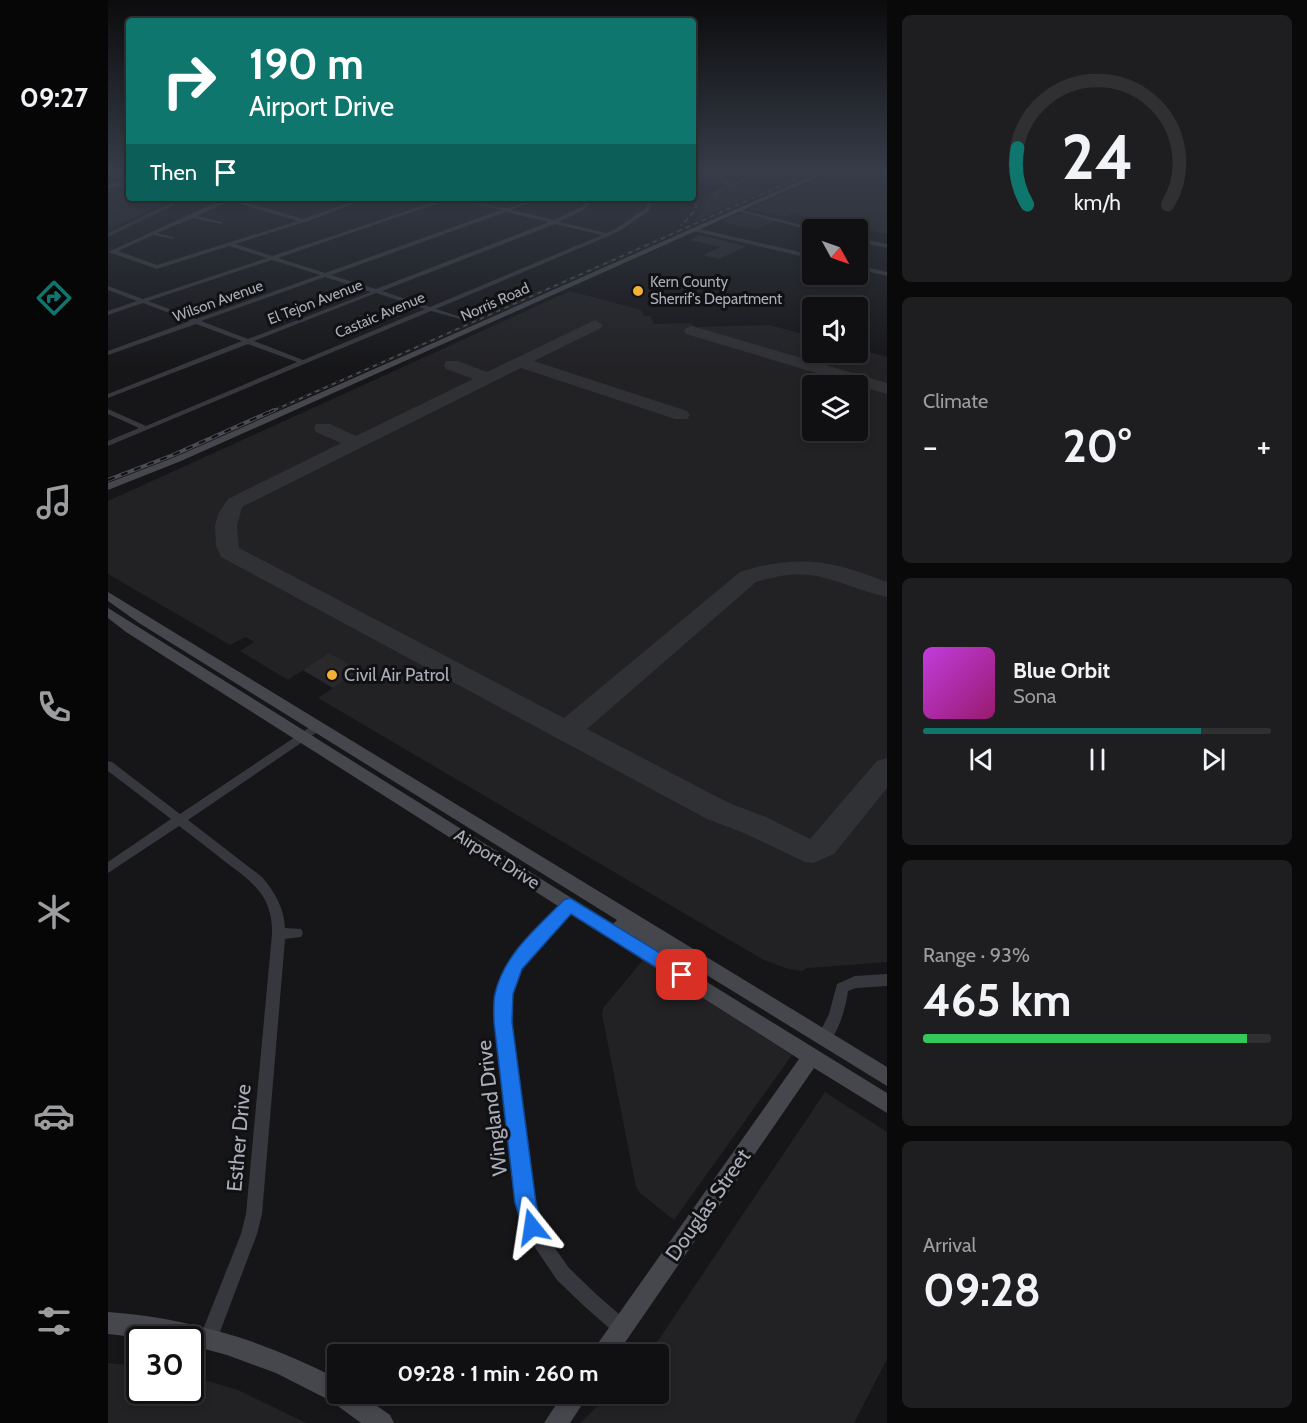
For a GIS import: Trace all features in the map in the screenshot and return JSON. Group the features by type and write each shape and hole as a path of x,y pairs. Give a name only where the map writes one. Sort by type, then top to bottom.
{"street":[{"path":"111,252 143,238"},
{"path":"111,252 156,267 246,238"},
{"path":"108,313 330,238"},
{"name":"Wilson Avenue","path":"108,353 426,238"},
{"name":"El Tejon Avenue","path":"108,396 512,238"},
{"name":"Castaic Avenue","path":"108,444 599,238"},
{"name":"Norris Road","path":"108,487 178,459 676,238"},
{"path":"732,238 802,254"},
{"path":"868,242 887,246"},
{"path":"228,244 462,319"},
{"path":"868,269 887,274"},
{"path":"108,288 302,362"},
{"path":"108,411 145,428"},
{"name":"Norris Road","path":"108,494 178,459"},
{"name":"Airport Drive","path":"108,596 570,905 887,1104"},
{"name":"Airport Drive","path":"108,612 130,629 700,963 887,1077"},
{"path":"108,868 309,732"},
{"name":"Esther Drive","path":"108,765 258,879 274,902 278,915 279,934 254,1214 249,1234 209,1337"},
{"path":"570,905 578,902 586,904 645,940 700,963"},
{"name":"Wingland Drive","path":"570,905 523,954 508,979 504,994 503,1022 522,1181 532,1227 556,1268 573,1286 622,1328"},
{"path":"279,934 296,933"},
{"path":"824,1038 840,1007 842,988 855,982 887,980"},
{"name":"Douglas Street","path":"611,1344 812,1056"},
{"path":"108,1323 149,1326 209,1337 255,1352 300,1371 327,1386"},
{"path":"355,1404 382,1423"},
{"path":"556,1423 570,1404"}],"shaded area":[{"path":"570,291 641,310 644,316 650,316 654,324 690,323 696,327 770,325 802,334 802,363 868,363 868,352 887,357 887,962 807,968 802,971 788,969 762,959 318,698 333,688 303,670 288,680 240,651 254,642 246,637 230,645 108,574 108,501"},
{"path":"643,960 792,1055 674,1220 641,1194 636,1187 602,1014 603,1008"},
{"path":"825,1092 887,1132 887,1359 854,1423 580,1423 600,1404 669,1404 669,1344 656,1344"},
{"path":"108,1363 126,1365 126,1404 204,1404 204,1380 238,1390 306,1423 108,1423"}],"building":[{"path":"714,238 746,246 719,259 703,255 720,247 690,240"},
{"name":"Civil Air Patrol","path":"329,653 359,670 333,688 303,670"}],"taxiway":[{"path":"520,362 595,325"},
{"path":"692,331 887,389"},
{"path":"357,443 520,362"},
{"path":"520,362 681,415"},
{"path":"452,365 487,378"},
{"path":"323,428 357,443"},
{"path":"357,443 235,503 231,508 226,526 229,552 559,727"},
{"path":"559,727 570,727 577,723 748,577 767,571 803,567 835,572 887,590"},
{"path":"559,727 718,811 755,825 805,850 813,851 823,846 887,768"}],"railway":[{"path":"270,412 662,238"},
{"path":"108,480 173,455 274,410"}],"place":[{"name":"Kern County Sherrif's Department","path":"638,291"},
{"name":"Civil Air Patrol","path":"332,675"}],"route":[{"path":"532,1227 525,1203 502,1010 508,979 514,966 570,905 682,975"}]}
